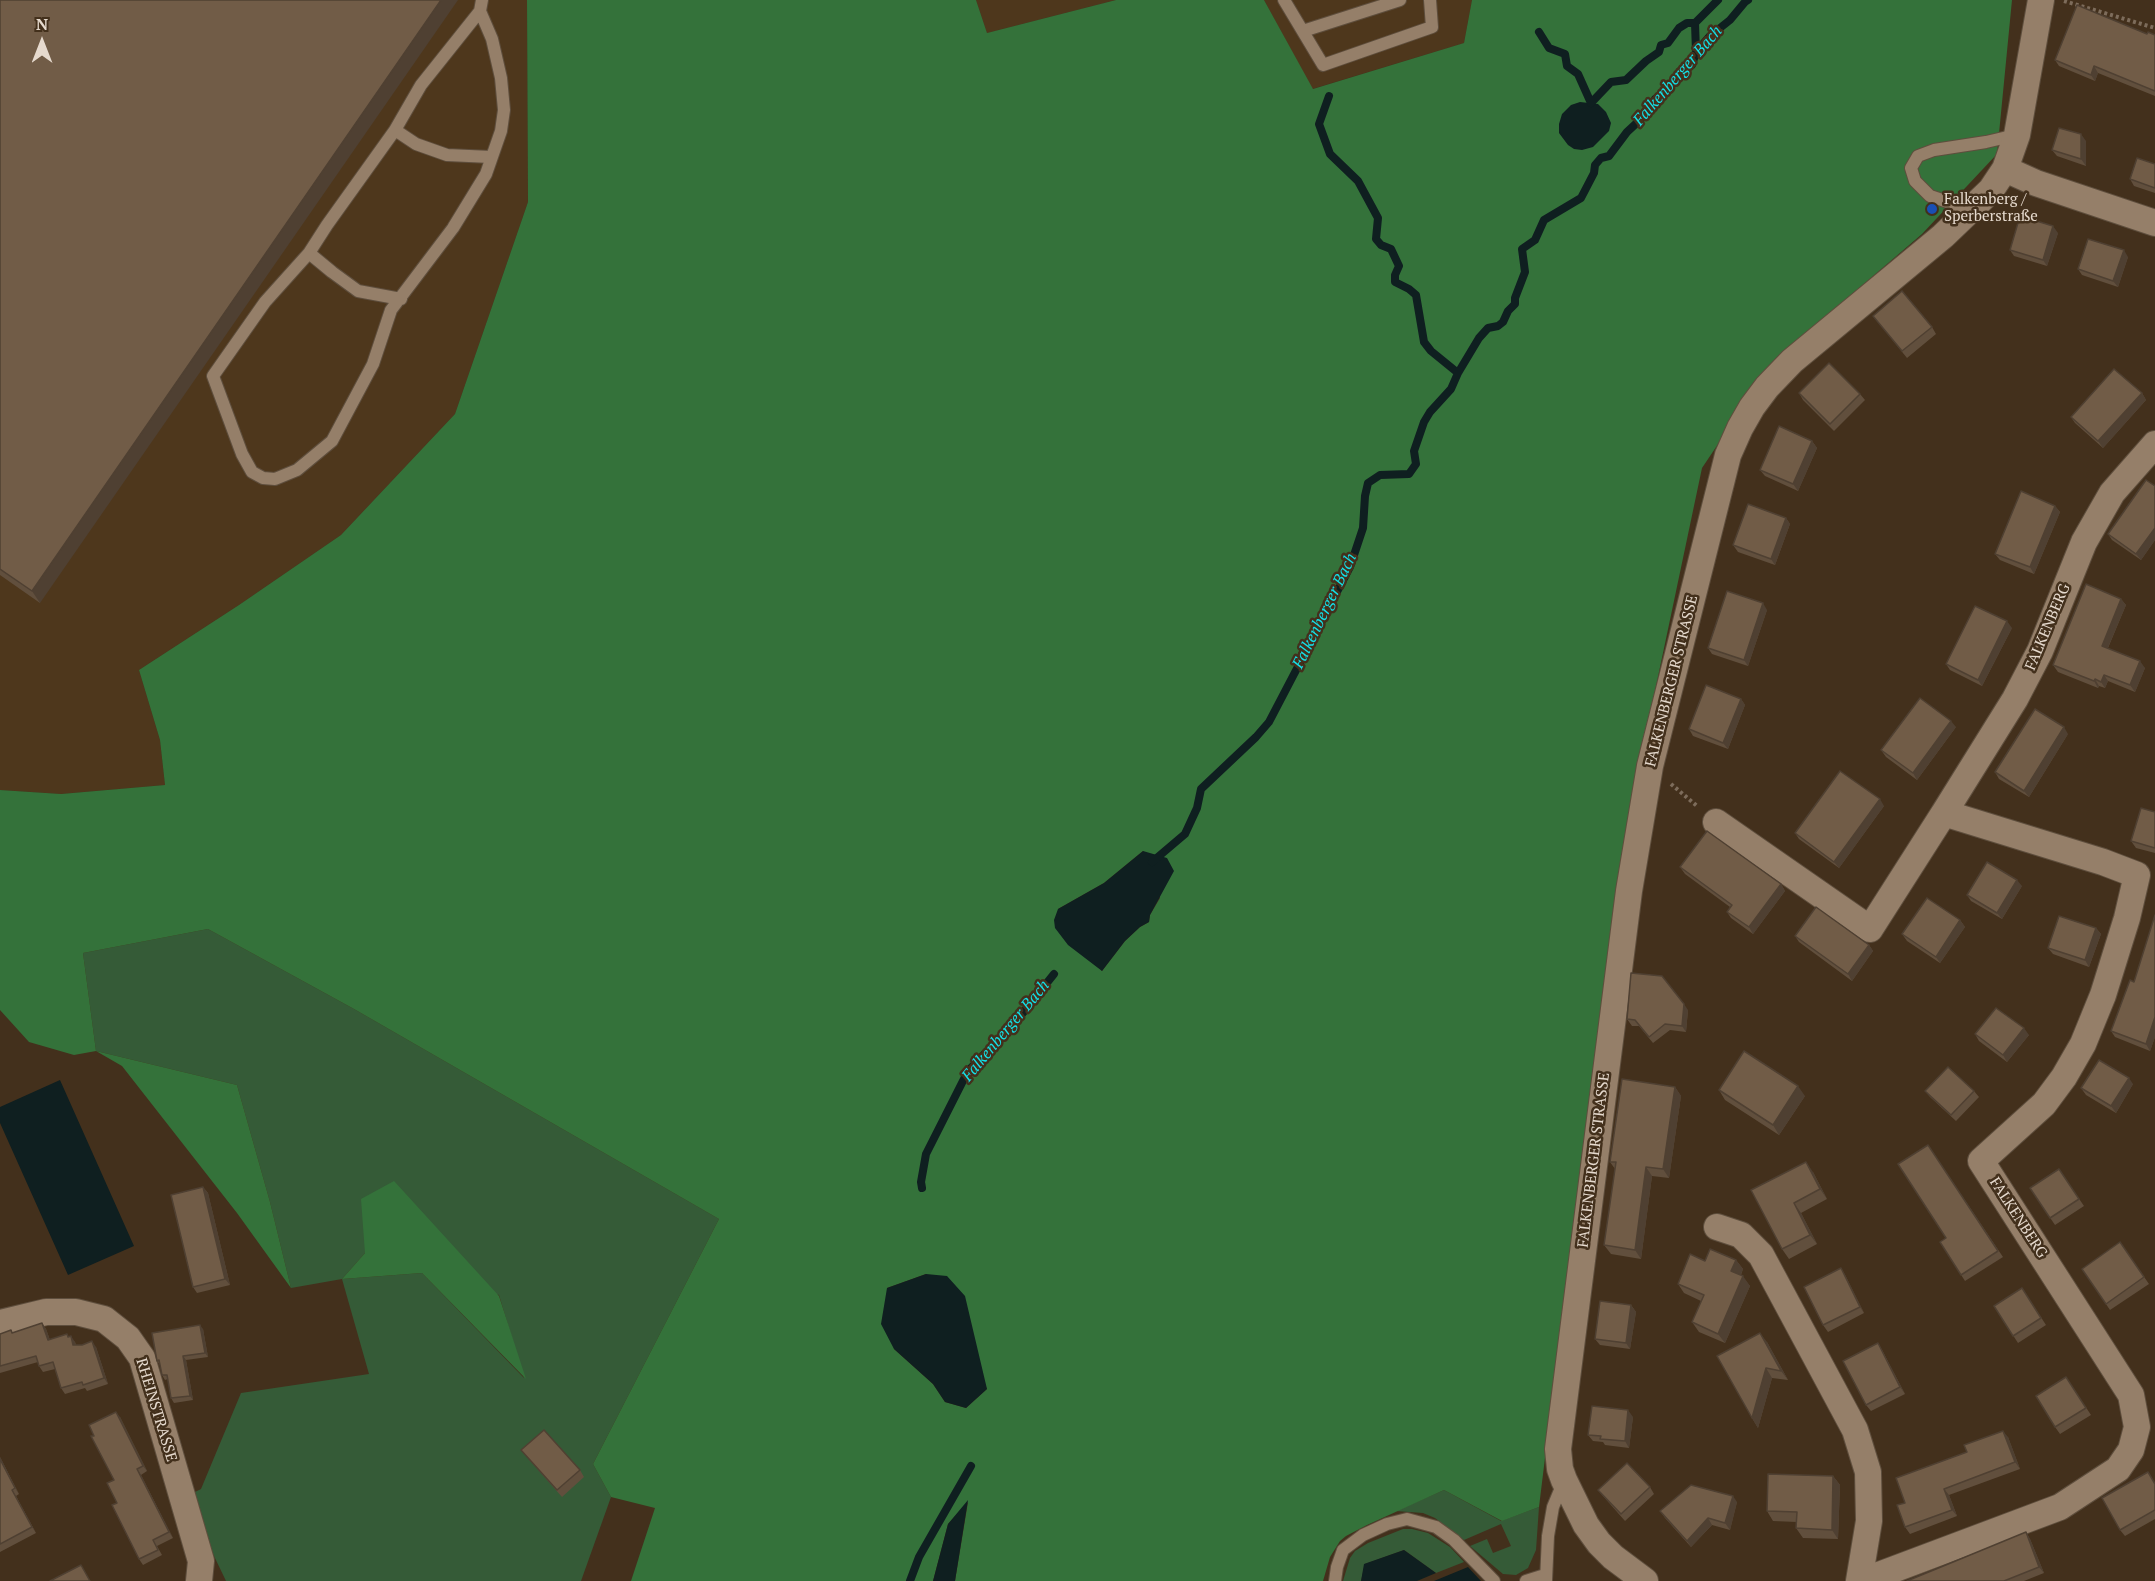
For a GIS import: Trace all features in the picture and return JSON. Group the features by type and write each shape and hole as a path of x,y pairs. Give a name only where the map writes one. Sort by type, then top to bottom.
{"street":[{"name":"FALKENBERGER STRASSE","path":"1564,1480 1560,1469 1558,1449 1628,903 1650,766 1728,455 1752,407 1767,387 1792,361 1897,274 1977,205 1991,190 2005,169 2017,135 2041,0"},
{"path":"2005,169 2036,183 2155,223"},
{"name":"FALKENBERG","path":"1716,822 1870,929 2015,699 2040,651 2084,542 2112,493 2155,444"},
{"name":"FALKENBERG","path":"1717,1227 1742,1235 1761,1255 1855,1430 1868,1472 1869,1521 1861,1581 2060,1507 2118,1468 2131,1450 2137,1427 2131,1395 1981,1161 2044,1104 2064,1077 2083,1044 2103,995 2127,918 2137,875 2103,862 1944,813"},
{"name":"RHEINSTRASSE","path":"0,1323 45,1312 76,1312 104,1319 128,1338 142,1358 201,1561 199,1581"},
{"path":"1564,1480 1586,1525 1599,1543 1645,1581"}],"lane":[{"path":"1284,0 1323,65 1432,27 1430,0"},
{"path":"1303,31 1400,0"},
{"path":"481,6 501,78 504,110 501,131 482,181 453,228 392,310 373,364 332,441 297,470 275,479 263,478 252,472 242,454 213,376 265,302 309,253 395,130 421,85 481,6"},
{"path":"395,130 416,144 447,155 491,157"},
{"path":"1977,205 1951,203 1930,196 1915,181 1911,168 1918,156 1934,150 2017,135"},
{"path":"309,253 358,291 401,299"},
{"path":"1526,1581 1545,1578 1553,1507 1564,1480"},
{"path":"1335,1581 1343,1550 1363,1535 1387,1524 1407,1519 1436,1527 1454,1540 1494,1581"}],"path":[{"path":"2061,0 2155,28"},
{"path":"1650,766 1716,822"}],"shaded area":[{"path":"0,0 527,0 528,202 455,414 341,535 139,670 160,740 165,785 61,794 0,790"},
{"path":"976,0 1116,0 987,33"},
{"path":"1264,0 1472,0 1464,43 1312,89"},
{"path":"1580,102 1598,104 1606,112 1611,123 1609,131 1593,147 1582,150 1568,145 1559,133 1562,114 1571,105"},
{"path":"1143,851 1167,858 1174,871 1150,915 1149,922 1125,941 1102,971 1068,945 1055,928 1054,920 1058,909 1104,883"},
{"path":"60,1080 134,1246 68,1275 0,1123 0,1107"},
{"path":"926,1274 947,1276 965,1296 987,1389 966,1408 945,1402 933,1384 894,1349 881,1324 887,1288"},
{"path":"968,1500 955,1581 933,1581 948,1524"},
{"path":"1404,1550 1436,1573 1417,1581 1361,1581 1364,1564"},
{"path":"1468,1567 1481,1581 1434,1581"}],"green space":[{"path":"527,0 976,0 987,33 1116,0 1264,0 1313,89 1464,43 1472,0 2012,0 1997,154 1922,234 1773,362 1702,468 1636,781 1581,1163 1539,1507 1502,1521 1444,1490 1346,1536 1330,1557 1323,1581 955,1581 968,1502 948,1524 933,1581 631,1581 655,1508 611,1497 593,1464 719,1219 354,1009 208,929 83,953 96,1051 74,1055 29,1042 0,1010 0,790 61,794 165,785 160,740 139,670 341,535 455,414 528,202","holes":["1143,851 1160,898 1150,915 1149,922 1125,941 1102,971 1058,909 1104,883","926,1274 987,1389 966,1408 945,1402 933,1384 894,1349 887,1288"]},
{"path":"208,929 354,1009 719,1219 593,1464 611,1497 581,1581 226,1581 203,1533 191,1494 201,1489 241,1393 369,1374 342,1279 291,1288 270,1202 237,1085 96,1051 83,953","holes":["365,1253 499,1295 524,1378 422,1273 342,1279"]},
{"path":"96,1051 237,1085 270,1202 291,1288 237,1213 122,1066"},
{"path":"394,1181 499,1296 526,1379 422,1273 342,1279 365,1253 361,1199"},
{"path":"1444,1490 1501,1521 1539,1507 1536,1550 1528,1568 1516,1575 1503,1574 1470,1546 1487,1539 1493,1553 1511,1546 1501,1524 1464,1540 1435,1518 1423,1513 1396,1511"},
{"path":"1403,1529 1428,1533 1450,1547 1464,1562 1436,1573 1404,1550 1365,1564 1361,1581 1343,1581 1350,1558 1355,1551 1368,1543"}],"building":[{"path":"0,0 441,0 32,591 0,569"},
{"path":"2077,5 2147,34 2148,32 2155,35 2155,91 2094,66 2091,75 2055,60"},
{"path":"2059,128 2081,134 2081,159 2052,150"},
{"path":"2137,158 2155,164 2155,188 2130,179"},
{"path":"2020,216 2053,226 2043,260 2010,250"},
{"path":"2088,239 2124,250 2113,281 2078,269"},
{"path":"1902,291 1932,327 1902,351 1873,316"},
{"path":"1829,363 1860,394 1830,424 1799,393"},
{"path":"2114,369 2142,393 2098,441 2071,417"},
{"path":"1779,426 1812,441 1793,484 1760,470"},
{"path":"2146,480 2155,486 2155,528 2136,554 2108,534"},
{"path":"2021,491 2055,506 2030,567 1995,554"},
{"path":"1748,504 1786,518 1771,559 1733,545"},
{"path":"2086,584 2121,599 2102,646 2140,661 2130,685 2104,675 2101,682 2095,679 2094,681 2053,665"},
{"path":"1727,591 1763,603 1744,660 1708,648"},
{"path":"1975,606 2007,621 1978,680 1946,664"},
{"path":"1706,685 1741,699 1723,743 1689,729"},
{"path":"1920,698 1951,721 1913,773 1881,750"},
{"path":"2035,709 2064,727 2024,791 1995,772"},
{"path":"1840,771 1880,799 1834,862 1795,833"},
{"path":"2141,808 2155,812 2155,848 2131,841"},
{"path":"1707,831 1781,884 1749,927 1727,912 1732,905 1680,867"},
{"path":"1987,862 2017,880 1997,913 1967,895"},
{"path":"1927,898 1960,920 1936,957 1902,934"},
{"path":"1816,907 1869,945 1848,974 1795,936"},
{"path":"2155,915 2155,1017 2146,1044 2111,1031 2130,980 2134,982"},
{"path":"2059,916 2096,928 2085,960 2048,948"},
{"path":"1631,973 1662,976 1684,1004 1682,1026 1665,1024 1649,1037 1635,1020 1627,1019"},
{"path":"1996,1008 2024,1028 2003,1055 1975,1034"},
{"path":"1744,1051 1798,1086 1773,1125 1719,1090"},
{"path":"2099,1060 2129,1078 2111,1106 2081,1088"},
{"path":"1948,1067 1974,1091 1951,1115 1925,1091"},
{"path":"1622,1079 1675,1087 1663,1169 1646,1167 1635,1250 1604,1245 1616,1162 1610,1162"},
{"path":"1928,1145 1998,1251 1961,1275 1940,1242 1946,1238 1898,1164"},
{"path":"1806,1162 1820,1189 1794,1203 1810,1235 1782,1249 1751,1190"},
{"path":"2059,1169 2079,1199 2050,1218 2030,1188"},
{"path":"203,1187 225,1279 193,1287 171,1195"},
{"path":"2120,1242 2144,1277 2106,1304 2082,1269"},
{"path":"1710,1249 1736,1260 1731,1271 1743,1276 1718,1334 1692,1322 1704,1295 1678,1284 1690,1254 1705,1261"},
{"path":"1841,1268 1860,1307 1823,1325 1804,1287"},
{"path":"2022,1288 2041,1318 2013,1336 1994,1306"},
{"path":"1600,1301 1631,1305 1626,1343 1595,1339"},
{"path":"42,1323 48,1340 67,1334 68,1337 71,1336 73,1345 82,1345 92,1341 104,1378 83,1385 82,1382 61,1388 53,1362 39,1366 36,1356 0,1366 0,1334 11,1330 12,1333"},
{"path":"200,1325 205,1353 183,1356 190,1396 171,1398 167,1375 162,1375 159,1360 157,1361 152,1333"},
{"path":"1760,1333 1781,1371 1766,1368 1752,1418 1717,1356"},
{"path":"1878,1343 1900,1387 1866,1405 1843,1361"},
{"path":"2066,1377 2086,1408 2055,1427 2036,1396"},
{"path":"1592,1406 1628,1410 1625,1441 1600,1439 1601,1436 1588,1435"},
{"path":"116,1412 143,1466 137,1469 169,1532 153,1540 158,1550 139,1559 112,1505 117,1503 107,1483 114,1480 91,1436 94,1436 89,1425"},
{"path":"544,1430 580,1470 557,1490 521,1450"},
{"path":"2003,1431 2015,1462 1944,1489 1952,1510 1905,1527 1897,1505 1905,1503 1896,1478 1967,1452 1964,1445"},
{"path":"0,1459 15,1488 12,1490 32,1527 0,1544"},
{"path":"1627,1463 1650,1487 1621,1514 1598,1490"},
{"path":"2148,1472 2155,1484 2155,1510 2120,1530 2102,1498"},
{"path":"1768,1474 1833,1476 1832,1530 1796,1528 1797,1512 1767,1511"},
{"path":"1691,1485 1733,1496 1725,1523 1708,1518 1687,1541 1660,1511"},
{"path":"2026,1532 2039,1567 2004,1581 1907,1581"},
{"path":"81,1565 90,1581 50,1581"}],"waterway":[{"path":"1696,52 1695,23 1718,0"},
{"name":"Falkenberger Bach","path":"1152,862 1185,834 1197,808 1201,789 1269,722 1350,567 1363,528 1368,483 1380,475 1409,474 1416,464 1414,451 1430,412 1451,389 1479,338 1488,328 1498,326 1503,322 1508,311 1515,304 1525,272 1522,249 1535,240 1544,220 1581,198 1594,173 1595,165 1601,158 1609,156 1655,99 1664,94 1680,71 1692,65 1696,52 1710,36 1730,20 1748,0"},
{"path":"1539,32 1549,48 1565,54 1567,66 1578,74 1591,103 1611,82 1626,80 1659,52 1661,45 1668,43 1679,28 1687,23 1695,23"},
{"path":"1329,96 1319,124 1330,154 1358,181 1378,218 1376,239 1381,245 1391,249 1399,266 1395,282 1416,295 1424,342 1431,351 1458,373"},
{"name":"Falkenberger Bach","path":"922,1188 926,1154 968,1071 1018,1019 1054,974"},
{"name":"Falkenberger Bach","path":"910,1581 919,1557 971,1466"}],"place":[{"name":"Falkenberg / Sperberstraße","path":"1932,209"}]}
